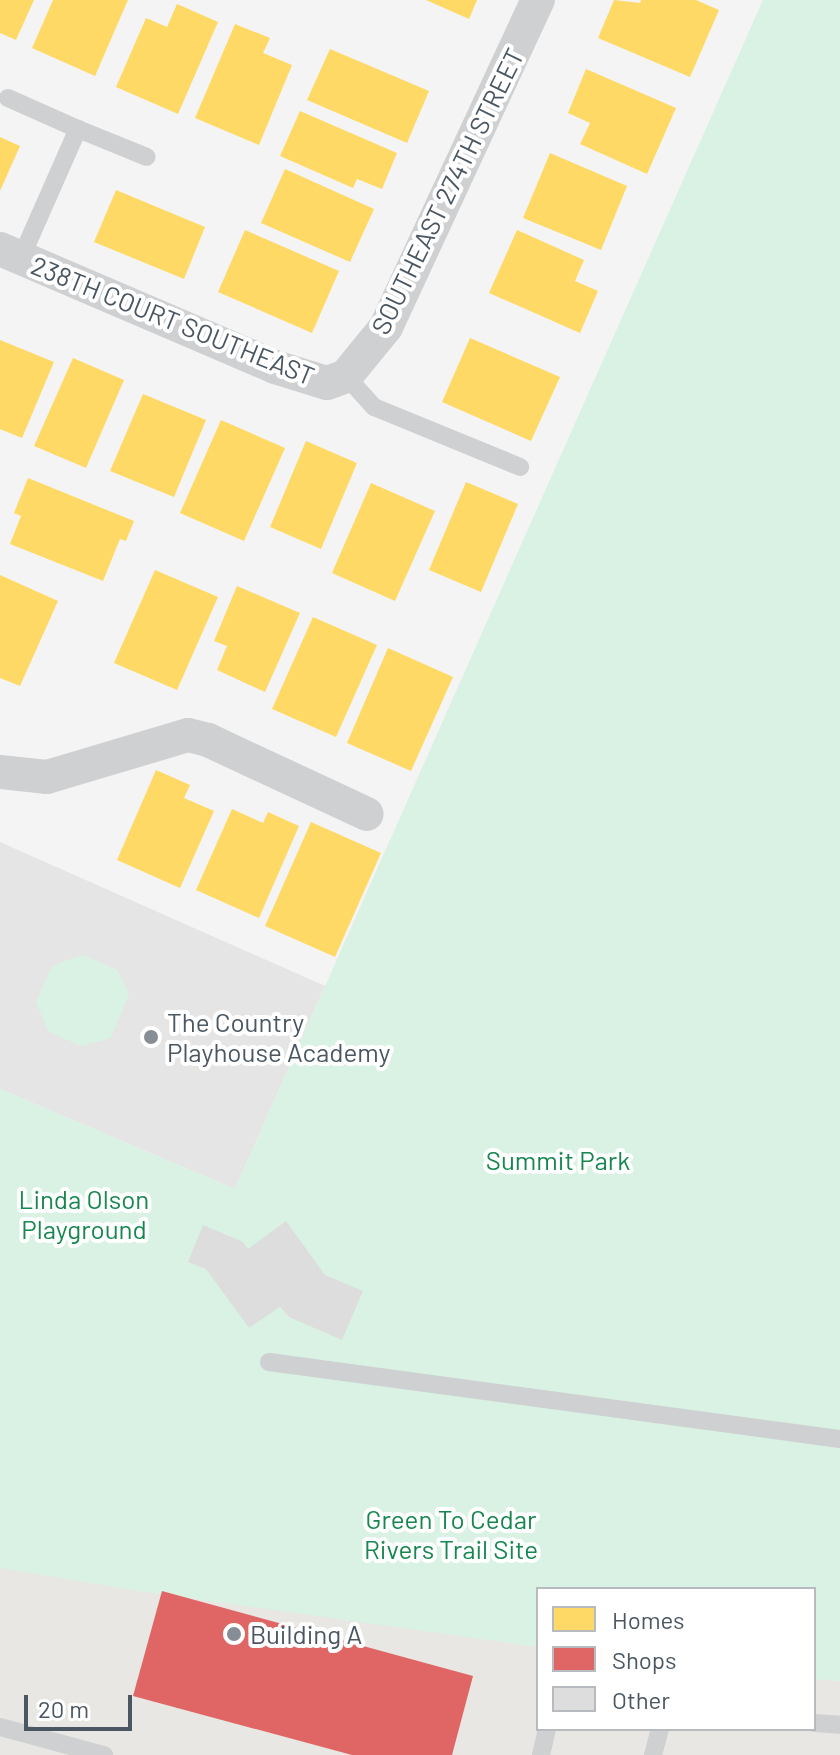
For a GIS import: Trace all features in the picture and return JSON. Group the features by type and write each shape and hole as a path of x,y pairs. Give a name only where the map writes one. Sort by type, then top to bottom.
{"street":[{"name":"SOUTHEAST 274TH STREET","path":"346,376 386,327 538,0"},
{"name":"238TH COURT SOUTHEAST","path":"10,254 275,367 327,383 346,376"},
{"path":"0,772 47,777 188,735 208,740 367,814"}],"lane":[{"path":"8,98 147,157"},
{"path":"10,254 78,129"},
{"path":"346,376 374,407 520,467"},
{"path":"269,1362 840,1439"},
{"path":"816,1723 840,1725"},
{"path":"0,1727 104,1755"},
{"path":"541,1755 547,1731"},
{"path":"653,1755 659,1731"}],"shaded area":[{"name":"The Country Playhouse Academy","path":"0,842 325,986 235,1189 0,1089"},
{"path":"0,1563 162,1591 536,1647 536,1731 816,1731 816,1679 840,1681 840,1755 0,1755"}],"green space":[{"name":"Summit Park","path":"763,0 840,0 840,1681 816,1679 816,1587 536,1587 536,1647 145,1592 0,1568 0,1089 235,1189"},
{"path":"83,955 117,970 129,994 111,1038 81,1046 48,1031 36,1002 52,966"}],"building: Homes":[{"path":"0,0 34,0 16,40 0,33"},
{"path":"53,0 128,0 95,76 32,48"},
{"path":"426,0 477,0 469,19"},
{"path":"614,0 640,3 641,0 696,0 719,10 690,77 598,38"},
{"path":"177,4 218,22 178,114 116,87 146,18 167,27"},
{"path":"235,24 270,38 263,53 292,65 259,145 195,118"},
{"path":"330,49 429,91 407,143 307,100"},
{"path":"586,69 676,108 647,174 580,144 590,123 568,113"},
{"path":"300,111 397,153 382,189 357,179 353,188 280,156"},
{"path":"0,137 20,146 0,191"},
{"path":"550,153 627,186 601,250 523,218"},
{"path":"285,169 374,209 350,262 261,223"},
{"path":"116,190 205,227 184,279 94,242"},
{"path":"245,230 339,271 312,333 218,292"},
{"path":"517,230 584,260 575,281 598,291 580,333 489,293"},
{"path":"470,338 560,377 531,441 442,402"},
{"path":"0,340 54,362 22,438 0,429"},
{"path":"73,358 124,380 86,468 34,446"},
{"path":"143,394 206,420 174,497 110,471"},
{"path":"221,420 285,448 244,541 180,513"},
{"path":"306,441 357,463 321,549 270,527"},
{"path":"28,478 134,521 126,541 120,539 103,581 10,544 21,516 14,513"},
{"path":"466,482 518,504 481,592 429,570"},
{"path":"371,483 435,511 395,601 332,573"},
{"path":"155,570 218,597 177,690 114,663"},
{"path":"0,575 58,601 20,686 0,678"},
{"path":"237,586 300,613 265,692 217,670 227,646 214,641"},
{"path":"313,617 377,645 336,737 272,709"},
{"path":"388,648 453,677 411,771 347,743"},
{"path":"156,770 190,785 184,798 214,811 180,888 117,860"},
{"path":"232,809 263,823 268,812 299,826 259,918 196,890"},
{"path":"311,822 381,853 335,957 265,926"}],"building: Shops":[{"name":"Building A","path":"162,1591 473,1676 452,1755 352,1755 133,1696"}],"building: Other":[{"path":"286,1221 325,1275 363,1291 342,1340 289,1317 280,1307 249,1328 206,1269 188,1262 203,1225 243,1242 248,1249"}],"place":[{"name":"The Country Playhouse Academy","path":"151,1037"},
{"name":"Building A","path":"234,1634"}],"park label":[{"name":"Linda Olson Playground","path":"84,1214"},
{"name":"Green To Cedar Rivers Trail Site","path":"451,1534"}]}
